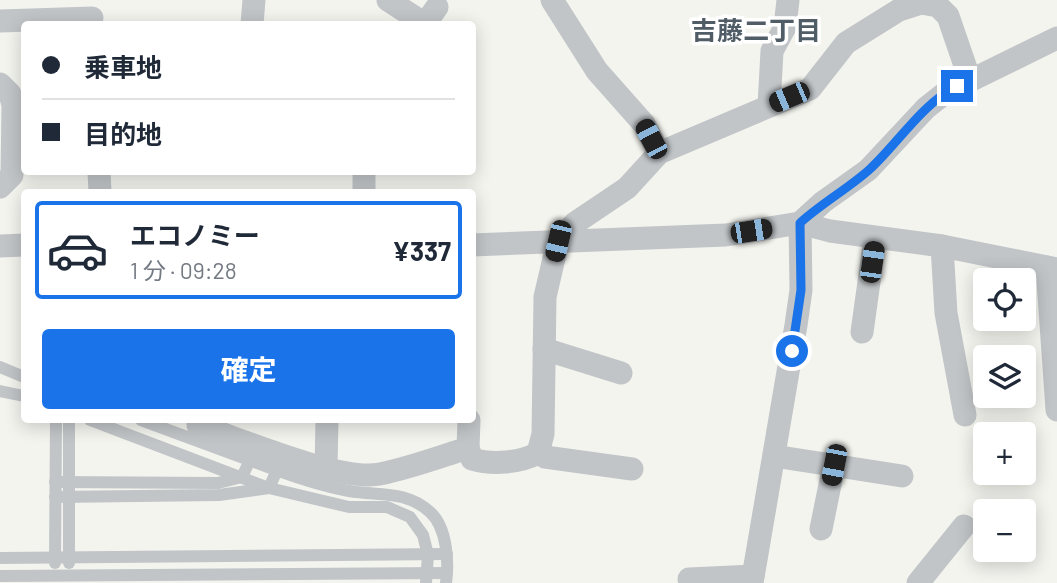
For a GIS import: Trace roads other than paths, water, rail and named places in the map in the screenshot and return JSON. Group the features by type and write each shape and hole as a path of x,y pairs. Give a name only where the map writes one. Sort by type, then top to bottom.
{"street":[{"path":"253,21 254,0"},
{"path":"388,0 420,21"},
{"path":"552,0 597,71 644,124 659,153"},
{"path":"769,106 772,51 785,27 788,0"},
{"path":"538,453 543,434 545,297 558,241 575,223 627,188 659,153 810,89 846,43 899,10 920,3 938,6 948,16 970,80"},
{"path":"427,21 437,7"},
{"path":"0,22 92,14"},
{"path":"689,579 753,580 801,290 800,223 823,202 868,170 926,108 945,93 1057,38"},
{"path":"0,84 10,94 13,105 12,175 0,187"},
{"path":"476,245 726,234 800,223 876,239 942,246 1052,268 1057,410"},
{"path":"862,332 876,239"},
{"path":"0,246 21,245"},
{"path":"942,246 946,313 965,415"},
{"path":"544,349 621,373"},
{"path":"326,468 327,423"},
{"path":"469,423 468,448 472,459 481,462 523,460 538,453"},
{"path":"198,425 326,468 356,475 379,475 468,448"},
{"path":"538,453 545,457 632,469"},
{"path":"775,456 902,476"},
{"path":"821,528 834,465"},
{"path":"918,583 964,526"}],"lane":[{"path":"0,367 21,376"},
{"path":"0,375 21,377"},
{"path":"0,391 21,395"},
{"path":"56,423 55,482 62,497 69,579"},
{"path":"55,579 62,497 69,482 69,423"},
{"path":"98,423 269,488 349,508 387,508 410,517 423,535 428,555 427,578"},
{"path":"0,576 55,579 447,578 444,537 432,513 405,496 352,492 277,470 149,423"},
{"path":"242,477 250,460"},
{"path":"269,488 277,470"},
{"path":"55,482 218,482 242,477"},
{"path":"62,497 219,495 269,488"},
{"path":"0,558 447,554"}],"district":[{"name":"吉藤二丁目","path":"756,31"}]}
